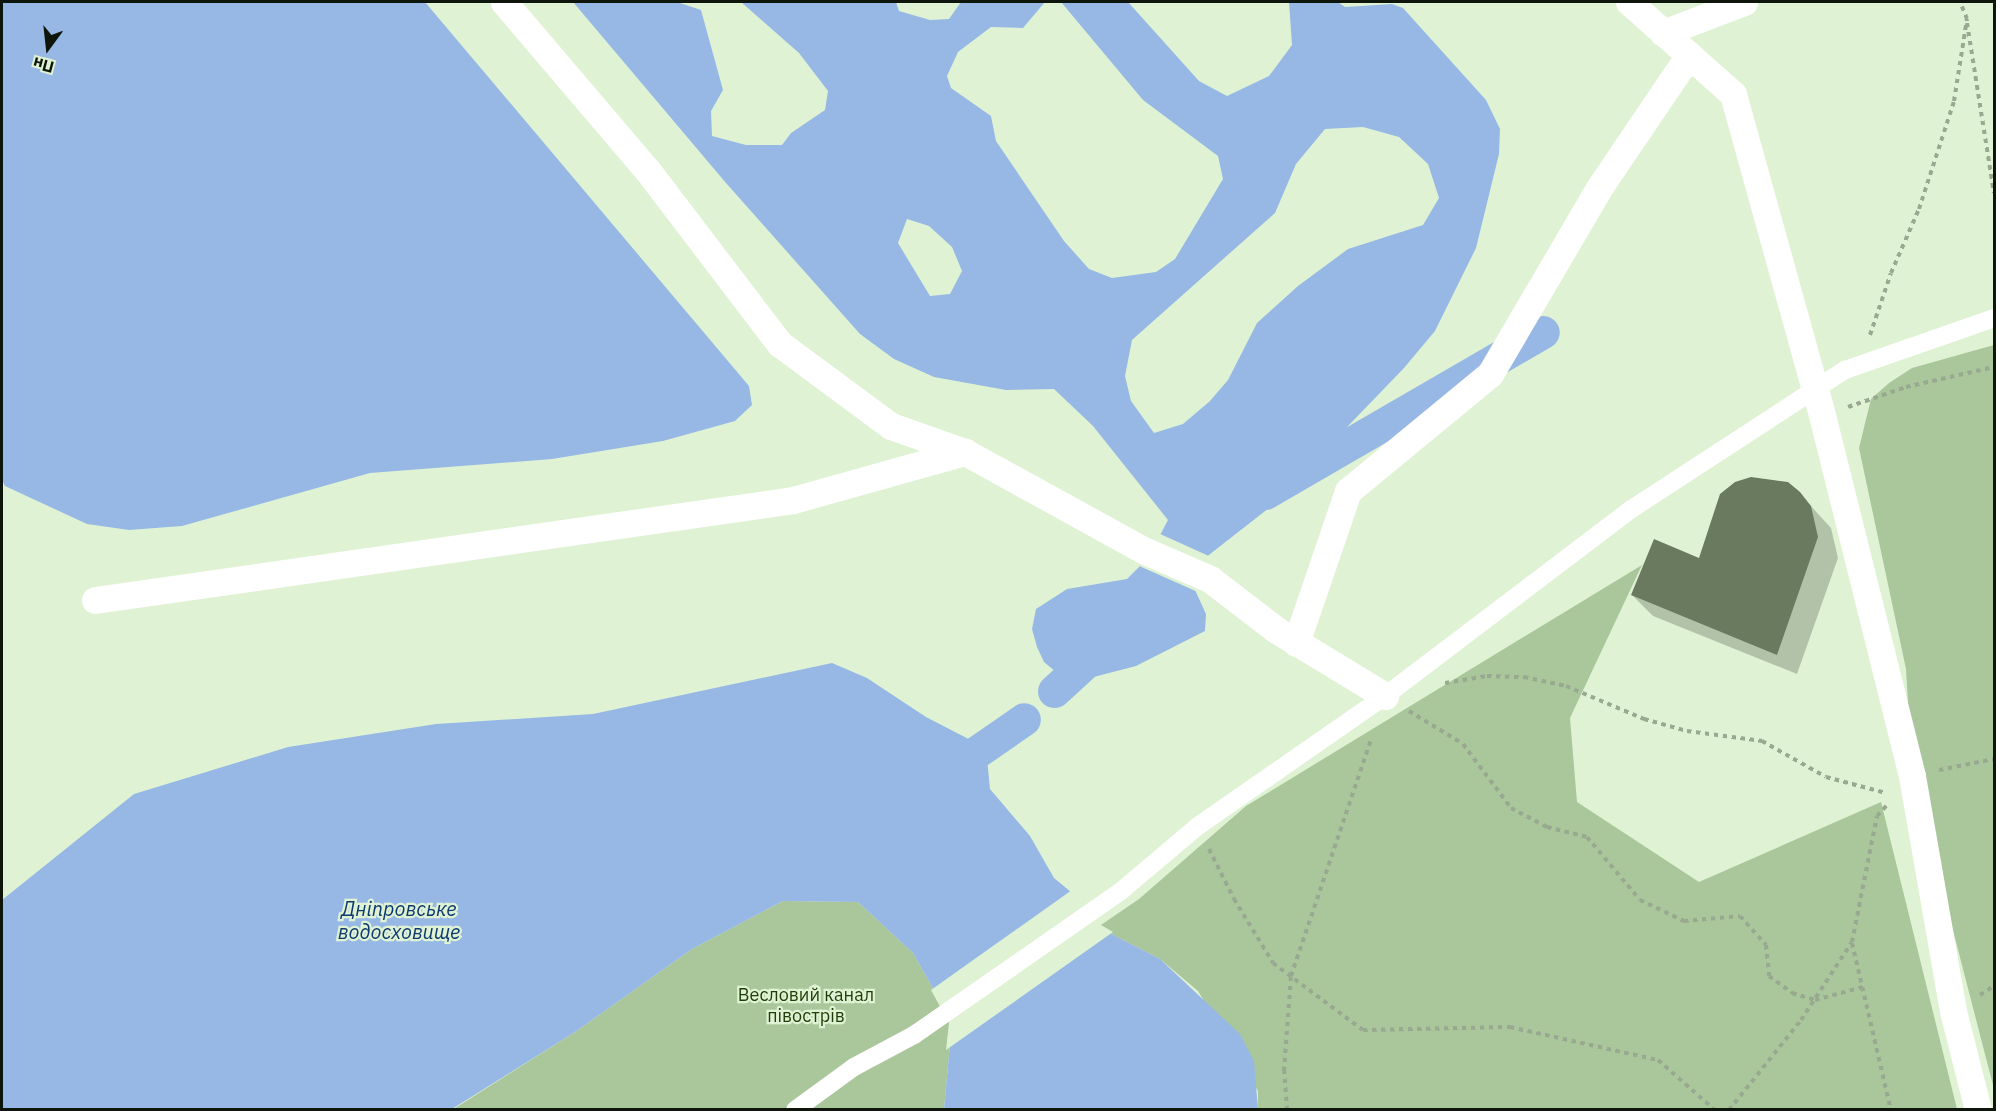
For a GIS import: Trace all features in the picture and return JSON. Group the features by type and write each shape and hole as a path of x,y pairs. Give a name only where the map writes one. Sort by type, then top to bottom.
{"street":[{"path":"504,2 648,171 780,344 891,426 965,452 1143,550 1210,579 1296,643 1385,696"},
{"path":"1629,2 1733,94 1822,416 1908,786 1953,1011 1978,1110"},
{"path":"1664,33 1744,2"},
{"path":"1296,643 1348,491 1490,374 1599,188 1689,55"},
{"path":"95,600 793,500 965,452"}],"lane":[{"path":"795,1110 854,1067 914,1035 1121,891 1198,826 1385,696 1630,510 1815,389 1861,365 1995,318"}],"path":[{"path":"1960,2 1967,19 1995,193"},
{"path":"1861,365 1891,273 1919,209 1953,101 1967,19"},
{"path":"1822,416 1906,387 1995,367"},
{"path":"1437,685 1487,676 1524,677 1566,686 1644,719 1687,731 1762,741 1826,777 1908,786 1995,759"},
{"path":"1287,1110 1284,1071 1291,976 1385,696 1463,744 1511,808 1547,827 1587,837 1640,900 1684,921 1740,916 1766,945 1770,975 1792,993 1815,1000 1863,987"},
{"path":"1729,1110 1815,1000 1852,942 1877,816 1908,786"},
{"path":"1198,826 1273,963 1363,1030 1510,1027 1658,1060 1715,1110"},
{"path":"1852,942 1892,1110"}],"green space":[{"path":"1994,345 1994,1089 1925,822 1910,737 1906,669 1859,448 1871,399 1889,383 1912,368"},
{"path":"1642,565 1570,718 1577,802 1699,882 1881,802 1957,1109 1258,1109 1258,1091 1198,991 1160,959 1098,927 1139,899 1246,806"},
{"name":"Весловий канал півострів","path":"783,901 858,902 913,953 952,1022 944,1109 452,1110 575,1032 692,949"}],"water":[{"path":"2,2 425,2 749,386 752,405 735,421 663,441 552,459 370,473 182,526 129,530 87,524 5,486 2,480"},
{"path":"573,2 677,2 701,10 723,90 711,111 712,136 746,145 782,145 791,133 825,110 828,91 799,53 741,2 896,2 899,11 930,20 949,19 961,2 1045,2 1023,28 991,27 958,52 947,76 951,88 991,116 996,141 1064,241 1089,269 1112,278 1156,272 1175,259 1223,179 1218,156 1143,100 1061,2 1128,2 1199,81 1227,96 1269,76 1292,45 1289,2 1338,2 1345,7 1392,4 1403,8 1486,100 1500,129 1499,154 1476,248 1435,331 1404,368 1269,508 1205,558 1195,590 1206,614 1205,631 1136,666 1082,680 1062,677 1044,662 1032,629 1036,609 1067,589 1127,579 1148,558 1168,520 1093,426 1054,389 1006,390 934,377 894,359 860,334 726,183","holes":["1363,127 1399,137 1428,164 1439,198 1423,225 1348,249 1298,286 1257,323 1228,380 1210,401 1183,424 1154,433 1131,401 1125,376 1132,340 1275,213 1296,164 1325,129","907,219 929,226 952,247 962,271 950,294 930,296 898,243"]},
{"name":"Дніпровське водосховище","path":"832,663 867,678 926,717 986,748 990,789 1030,836 1054,878 1094,911 1098,927 1160,959 1240,1034 1254,1061 1258,1109 944,1109 952,1022 913,953 858,902 783,901 692,949 575,1032 452,1109 2,1110 2,900 134,794 288,747 436,724 593,714"}],"pier":[{"path":"1158,533 1211,557 1200,593 1137,565"},
{"path":"1072,890 1096,910 1101,925 1113,932 946,1050 949,1023 931,990"}],"building":[{"path":"1751,477 1788,482 1800,492 1811,506 1818,537 1777,655 1631,595 1654,539 1699,558 1720,494 1735,482"}],"waterway":[{"path":"1265,493 1543,332"},
{"path":"1054,691 1101,648"},
{"path":"949,771 1024,719"}]}
